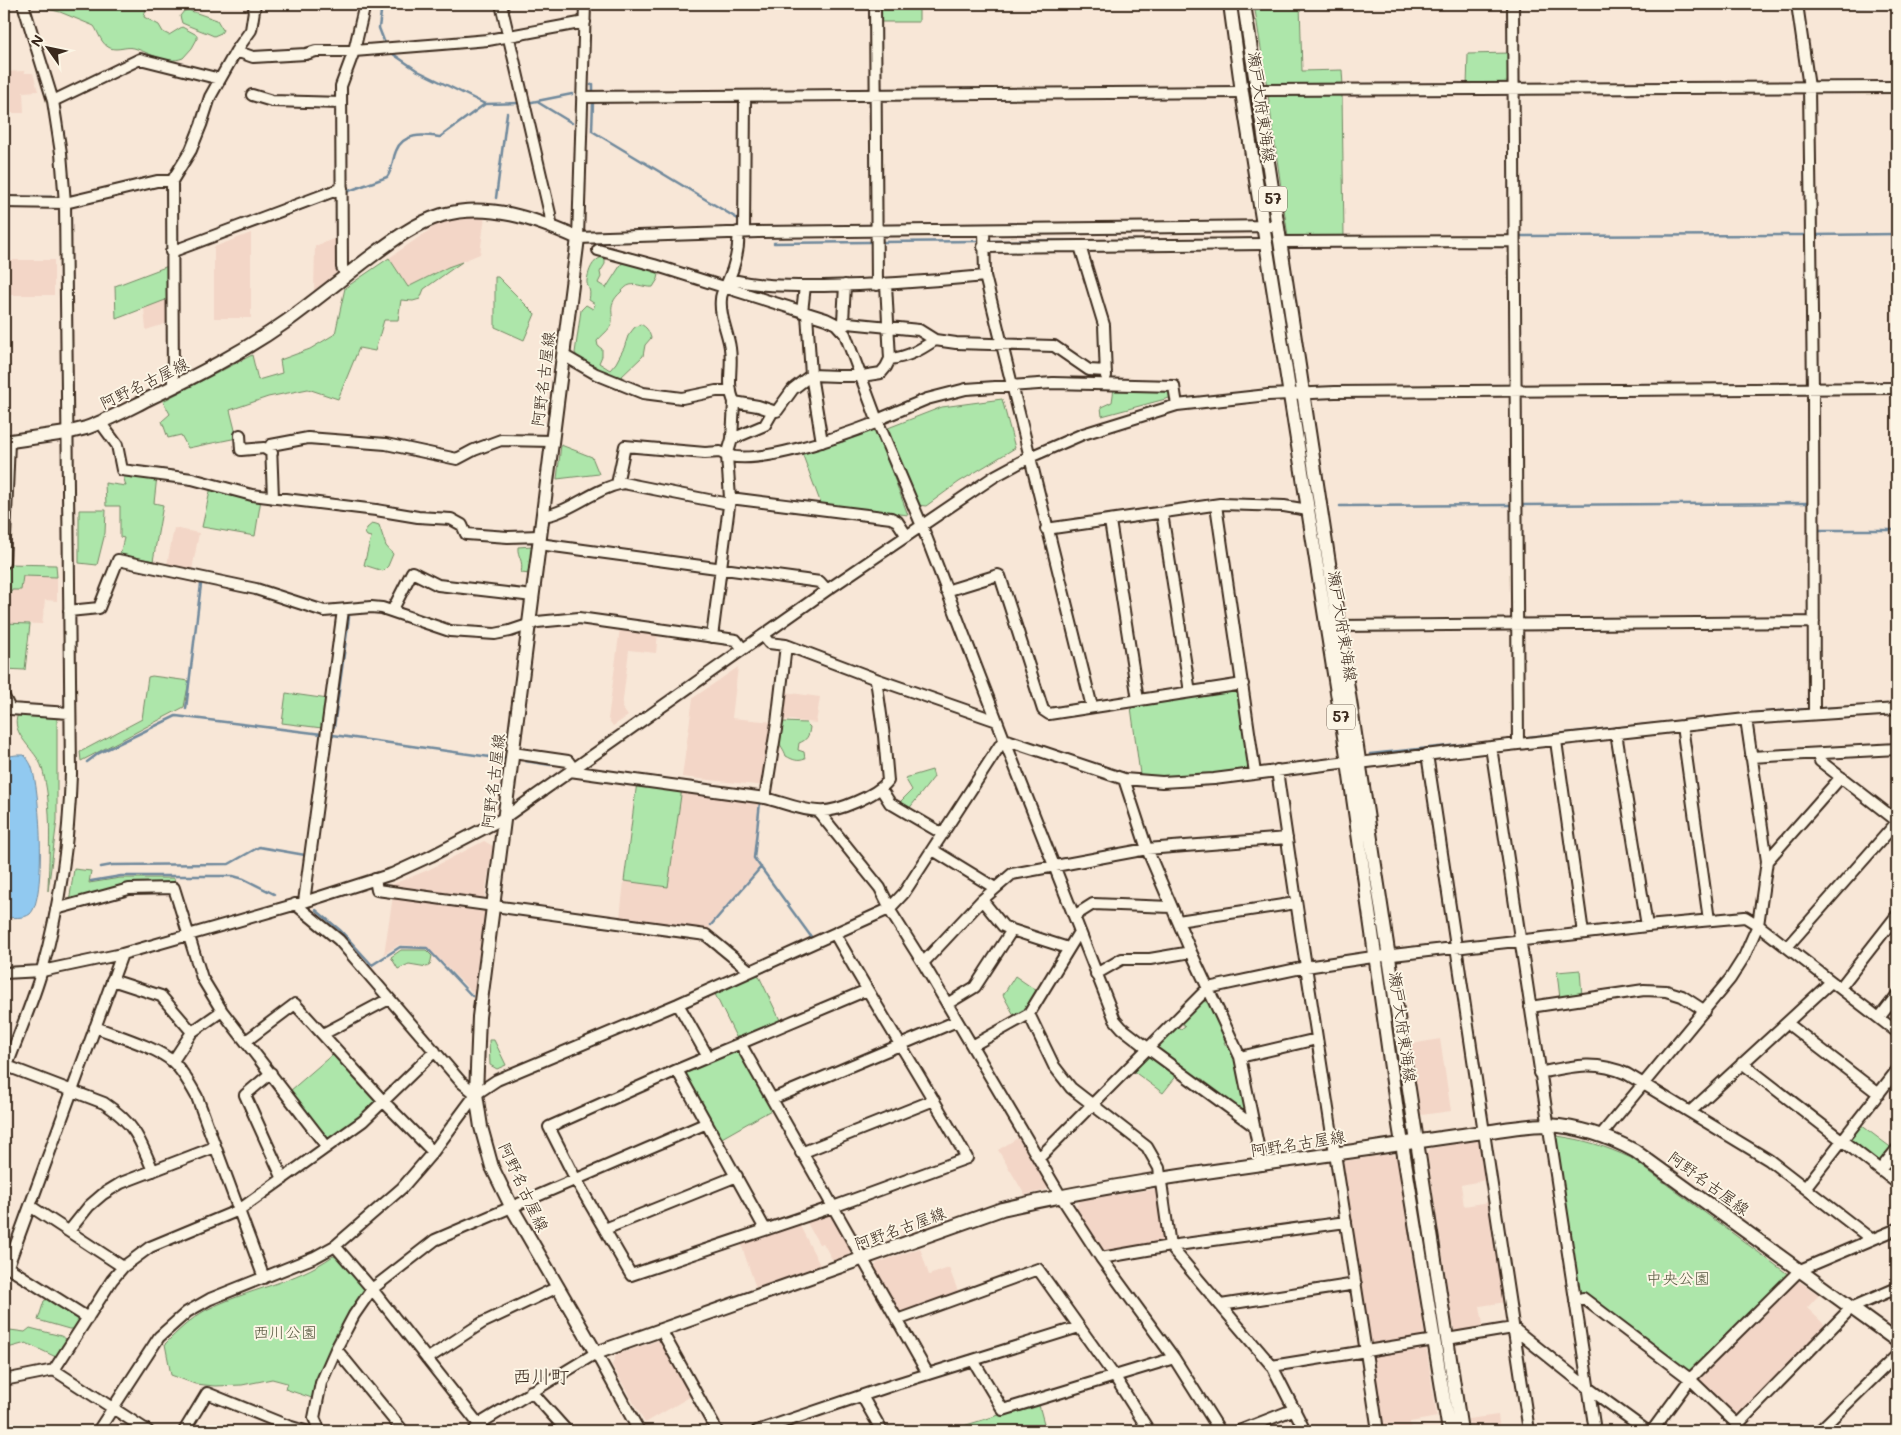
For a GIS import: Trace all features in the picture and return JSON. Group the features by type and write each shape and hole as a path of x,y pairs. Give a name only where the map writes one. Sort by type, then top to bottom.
{"main road":[{"name":"瀬戸大府東海線","path":"1230,4 1242,92 1308,510 1353,763 1382,956 1417,1141 1441,1340 1449,1431"},
{"name":"瀬戸大府東海線","path":"1244,4 1304,393 1337,626 1353,763"},
{"name":"阿野名古屋線","path":"6,442 66,433 100,422 172,387 254,342 288,320 405,232 442,215 473,211 508,213 551,226 578,238 479,1017 476,1094 492,1167 512,1208 596,1353 1002,1209 1060,1196 1161,1180 1417,1141 1526,1126 1547,1125 1576,1128 1601,1135 1626,1146 1652,1162 1897,1341"},
{"name":"瀬戸大府東海線","path":"1382,956 1403,1144 1441,1340 1461,1431"}],"street":[{"path":"23,4 53,102 61,153 65,203 71,774 69,826 56,909 42,971 5,1070 104,1103 126,1119 140,1140 153,1171"},
{"path":"172,387 172,181 191,150 202,125 210,97 236,50 251,30 255,4"},
{"path":"346,276 342,267 341,86 354,51 365,4"},
{"path":"501,4 550,214 551,226"},
{"path":"585,4 578,238 741,232 876,232 1277,226"},
{"path":"734,402 777,411 792,389 811,374 862,376 881,372 890,360 889,327 881,285 876,232 875,4"},
{"path":"1513,4 1518,744"},
{"path":"1797,4 1809,87 1813,388 1814,714"},
{"path":"236,50 253,57 306,54 316,51 354,51 488,40 584,22"},
{"path":"53,102 140,59 220,79"},
{"path":"1256,90 1897,87"},
{"path":"582,97 1242,92"},
{"path":"252,95 272,101 341,103"},
{"path":"712,637 730,501 727,456 732,439 734,402 729,391 730,348 723,323 721,299 741,232 745,96"},
{"path":"4,202 65,203 156,181 172,181"},
{"path":"171,252 342,188"},
{"path":"1175,228 1175,245"},
{"path":"984,230 985,276 1046,529 1092,707"},
{"path":"1281,242 1514,241"},
{"path":"984,247 1266,244"},
{"path":"1080,246 1104,325 1106,384"},
{"path":"598,250 727,283 804,313 826,319 840,328 845,334 877,420 922,526 1079,932 1115,1020 1122,1028 1149,1049 1254,1126"},
{"path":"727,283 805,286 881,285 985,276"},
{"path":"840,328 843,321 845,285"},
{"path":"805,286 804,313 822,442"},
{"path":"840,328 848,323 919,330 935,340 956,343 1054,346 1089,370 1106,371"},
{"path":"890,360 917,352 935,340"},
{"path":"563,355 596,374 644,393 682,398 716,391 729,391"},
{"path":"617,484 625,446 705,453 720,452 727,456 761,456 822,442 927,399 966,390 1053,383 1174,386 1177,405"},
{"path":"4,973 42,971 122,954 189,936 375,879 431,856 504,818 827,590 995,476 1030,457 1083,434 1135,416 1177,405 1246,396 1304,393 1897,388"},
{"path":"732,439 765,425 773,411"},
{"path":"100,422 117,445 122,470 192,479 252,495 418,517 451,519 462,525 466,534 540,540 721,569 820,582 827,590"},
{"path":"240,435 241,450 264,448 272,453"},
{"path":"273,498 272,445 308,438 386,444 456,459 501,440 552,441"},
{"path":"4,563 6,442"},
{"path":"543,516 559,512 594,492 623,483 730,501 891,518 897,522 907,536"},
{"path":"1046,529 1216,504 1284,506 1308,510"},
{"path":"1216,504 1255,773"},
{"path":"1162,513 1190,692"},
{"path":"1110,521 1138,700"},
{"path":"69,611 99,608 118,560 256,589 324,611 371,607 382,608 450,631 495,634 530,624 579,618 736,640 743,649"},
{"path":"392,611 412,572 438,585 533,596"},
{"path":"946,591 998,574 1000,576 1043,710 1049,714 1243,684"},
{"path":"299,903 343,610"},
{"path":"1337,626 1814,622"},
{"path":"763,635 769,642 786,645 997,721"},
{"path":"765,798 777,722 786,645"},
{"path":"571,770 765,798 818,812 855,803 881,788 888,781 876,679"},
{"path":"4,697 10,708 69,713"},
{"path":"1004,739 1124,780 1162,782 1214,779 1277,770 1746,719 1897,709"},
{"path":"1601,1135 1730,979 1744,958 1758,925 1767,861 1746,719"},
{"path":"1682,726 1709,920"},
{"path":"1616,733 1647,926"},
{"path":"98,1431 159,1338 187,1312 210,1299 315,1257 335,1246 402,1188 433,1152 476,1094 497,1080 678,1004 836,934 889,908 904,893 1004,739"},
{"path":"1556,741 1583,933"},
{"path":"1491,747 1539,1073 1595,1431"},
{"path":"1751,757 1897,749"},
{"path":"513,753 568,761 571,770"},
{"path":"1427,754 1529,1431"},
{"path":"1787,948 1897,822 1820,761 1818,754"},
{"path":"1277,770 1378,1431"},
{"path":"1767,861 1841,777"},
{"path":"1124,780 1147,849 1191,952 1240,1057 1262,1165"},
{"path":"881,788 890,803 943,834"},
{"path":"818,812 880,888 889,908 1060,1196 1101,1258 1174,1358 1220,1431"},
{"path":"923,963 982,900 1012,874 1147,849 1287,838"},
{"path":"933,850 995,888"},
{"path":"375,879 377,890 706,935 750,971"},
{"path":"56,909 129,889 174,888 202,978 222,1011 327,1147"},
{"path":"982,900 1003,926 1068,948"},
{"path":"299,903 339,940 461,1082 476,1094"},
{"path":"1178,921 1296,903"},
{"path":"1074,916 1092,904 1172,907"},
{"path":"1840,988 1897,915"},
{"path":"1039,1158 1208,988 1306,967 1455,947 1745,917 1897,1032"},
{"path":"947,1004 976,986 1012,930"},
{"path":"972,1046 1029,1014 1079,932"},
{"path":"836,934 866,990 934,1100 967,1158 832,1207 631,1275 575,1178 549,1126 866,990"},
{"path":"1096,974 1122,959 1150,959 1191,952"},
{"path":"88,1318 6,1266 30,1206 122,954"},
{"path":"112,980 161,996 192,1032"},
{"path":"1691,1111 1831,982"},
{"path":"1530,1007 1644,990 1666,991 1682,996 1705,1011"},
{"path":"1880,1018 1897,995"},
{"path":"323,1034 389,999"},
{"path":"246,1041 296,1004 383,1101 433,1152"},
{"path":"678,1004 708,1057"},
{"path":"173,1061 192,1032 222,1011"},
{"path":"1029,1014 1054,1066 1071,1088 1147,1147 1159,1168 1170,1246 1272,1366 1305,1431"},
{"path":"772,1098 957,1021"},
{"path":"1787,1023 1879,1094"},
{"path":"95,1028 149,1048 173,1061 190,1084 197,1097 264,1278"},
{"path":"1240,1057 1317,1038"},
{"path":"740,1043 928,1374"},
{"path":"54,1370 112,1280 123,1267 150,1247 239,1210 363,1121 435,1051"},
{"path":"1742,1063 1897,1183"},
{"path":"1539,1073 1578,1065 1610,1066 1627,1074 1691,1111 1769,1160 1871,1239"},
{"path":"677,1070 765,1229"},
{"path":"1805,1188 1897,1070"},
{"path":"270,1073 245,1095 283,1179"},
{"path":"801,1153 934,1100"},
{"path":"320,1431 314,1418 317,1398 336,1349 354,1315 372,1289 435,1240 512,1208 575,1178 707,1123"},
{"path":"69,1231 89,1206 103,1194 121,1183 215,1148"},
{"path":"1880,1170 1897,1149"},
{"path":"605,1229 737,1176"},
{"path":"30,1206 123,1267"},
{"path":"1101,1258 1170,1246 1346,1222"},
{"path":"1652,1431 1690,1379 1800,1270 1897,1229"},
{"path":"335,1246 372,1289 479,1429 531,1391 596,1353 639,1431"},
{"path":"897,1320 1038,1269 1115,1377 1149,1431"},
{"path":"1221,1305 1356,1284"},
{"path":"427,1359 482,1323 558,1288"},
{"path":"1575,1301 1584,1298 1690,1379 1741,1428 1851,1308 1897,1288"},
{"path":"757,1431 928,1374 1079,1328"},
{"path":"1272,1366 1513,1328 1588,1388 1647,1431"},
{"path":"661,1330 717,1431"},
{"path":"336,1349 403,1431"},
{"path":"1819,1431 1897,1355"},
{"path":"973,1360 1003,1410 1174,1358"},
{"path":"4,1380 54,1370 148,1431"},
{"path":"531,1391 567,1431"},
{"path":"184,1431 207,1393 305,1431"},
{"path":"862,1396 882,1431"},
{"path":"1239,1431 1295,1409"}],"shaded area":[{"path":"24,71 25,73 33,73 38,91 23,92 24,113 4,113 4,72"},
{"path":"485,216 480,254 448,267 408,287 389,258 438,224 460,217"},
{"path":"251,233 251,318 214,318 214,247"},
{"path":"339,237 338,272 314,291 315,246"},
{"path":"5,260 54,260 54,295 6,295"},
{"path":"168,299 168,323 146,330 144,308"},
{"path":"174,528 199,533 192,570 167,565"},
{"path":"23,576 57,577 57,601 45,600 42,624 4,623 4,593 11,593 11,590"},
{"path":"620,628 658,632 656,653 629,650 622,708 628,716 613,726 608,719"},
{"path":"738,667 732,718 773,722 765,786 682,777 693,698"},
{"path":"784,692 820,697 816,723 780,719"},
{"path":"682,788 759,799 753,858 759,867 711,924 709,929 620,918 624,881 668,886"},
{"path":"484,841 493,846 484,900 386,887 428,870"},
{"path":"393,896 485,909 474,994 427,947 399,945 384,954"},
{"path":"1440,1039 1451,1111 1421,1115 1411,1044"},
{"path":"1021,1136 1049,1184 1046,1190 1025,1195 998,1150"},
{"path":"1479,1140 1481,1142 1486,1180 1461,1185 1464,1206 1490,1202 1506,1302 1480,1306 1484,1330 1455,1335 1427,1153 1431,1148"},
{"path":"1392,1154 1398,1158 1425,1338 1373,1345 1371,1343 1343,1164 1345,1161"},
{"path":"1155,1189 1159,1192 1166,1240 1163,1245 1102,1252 1076,1207 1080,1200"},
{"path":"825,1214 831,1217 851,1249 848,1256 833,1261 823,1243 819,1244 807,1223 808,1220"},
{"path":"796,1224 800,1226 820,1265 756,1288 741,1244"},
{"path":"920,1248 929,1275 949,1268 959,1294 903,1315 899,1312 874,1269 877,1263"},
{"path":"1796,1279 1819,1295 1807,1308 1827,1327 1740,1418 1736,1418 1698,1382 1698,1378"},
{"path":"659,1340 693,1395 645,1423 612,1365 616,1355"},
{"path":"1426,1346 1437,1417 1410,1422 1411,1430 1384,1431 1373,1357 1375,1354"},
{"path":"1498,1415 1500,1430 1524,1426 1525,1431 1470,1431 1468,1419"}],"green space":[{"path":"35,4 147,4 144,17 159,25 163,32 169,35 182,27 197,35 197,39 183,58 176,60 158,58 134,48 113,49 104,44 94,26"},
{"path":"879,4 919,4 919,22 879,22"},
{"path":"1254,4 1300,4 1302,71 1342,70 1343,86 1267,87"},
{"path":"188,10 217,20 223,30 214,36 182,23 180,16 184,11"},
{"path":"1509,53 1509,83 1467,86 1468,54"},
{"path":"1342,93 1344,237 1288,237 1268,95"},
{"path":"602,257 605,259 605,264 600,272 601,277 598,283 606,288 625,261 656,271 659,274 653,287 630,285 616,297 612,307 612,323 597,341 598,346 602,349 599,363 610,370 616,363 628,336 634,328 640,324 648,331 651,338 645,345 643,356 620,378 612,378 578,358 575,353 581,310 586,305 593,309 595,304 589,300 590,293 587,280 593,263"},
{"path":"389,258 408,287 462,262 424,289 420,299 413,301 401,300 398,320 384,320 375,351 359,348 338,399 308,389 268,397 230,410 237,438 188,448 181,435 168,438 162,421 170,414 163,401 252,355 258,380 282,373 280,360 310,349 335,334 345,288"},
{"path":"168,266 168,299 116,319 115,286"},
{"path":"495,277 498,277 535,314 524,340 495,327"},
{"path":"1114,388 1171,388 1173,397 1102,416 1101,407 1112,402"},
{"path":"1002,399 1015,448 959,482 926,506 917,505 888,428 942,407"},
{"path":"875,427 908,515 821,504 802,453 843,442"},
{"path":"561,445 592,457 599,474 557,479"},
{"path":"122,472 157,476 154,503 163,505 153,561 120,554 124,538 120,537 120,506 106,506 105,483 126,486"},
{"path":"211,487 261,499 255,536 202,527"},
{"path":"79,510 106,510 105,533 97,565 79,563"},
{"path":"373,523 379,525 386,546 393,554 388,566 383,571 364,565 371,537 365,533 367,528"},
{"path":"532,546 530,574 521,573 522,564 518,547"},
{"path":"7,564 56,565 57,577 23,576 21,590 12,590 11,593 4,593 4,567"},
{"path":"4,623 30,624 25,670 4,669"},
{"path":"148,677 189,681 184,707 81,761 80,752 142,719"},
{"path":"1234,688 1238,691 1250,767 1247,771 1175,778 1148,777 1140,774 1131,707 1133,704"},
{"path":"286,693 328,699 322,728 282,723"},
{"path":"18,714 57,717 57,820 48,891 50,829 48,798 39,761 17,728"},
{"path":"784,722 806,723 810,727 807,737 799,743 798,750 804,752 805,759 796,760 786,756 777,737 777,733"},
{"path":"932,770 934,777 908,810 897,805 912,790 905,778"},
{"path":"637,782 682,788 668,887 624,881"},
{"path":"74,869 91,871 89,883 120,878 174,878 176,885 69,903"},
{"path":"401,950 426,950 432,956 430,965 427,967 409,964 398,969 391,957"},
{"path":"1580,970 1582,996 1560,999 1557,972"},
{"path":"757,972 780,1020 737,1039 714,992"},
{"path":"1015,976 1037,991 1026,1010 1015,1017 1003,995"},
{"path":"1202,1001 1211,1003 1228,1040 1224,1042 1226,1046 1230,1045 1236,1057 1246,1110 1240,1113 1202,1084 1204,1080 1200,1078 1198,1081 1158,1050 1158,1044 1176,1027 1181,1029 1185,1026 1180,1022"},
{"path":"489,1040 494,1040 506,1065 497,1069 490,1065"},
{"path":"736,1051 740,1053 773,1109 720,1139 684,1077 687,1072"},
{"path":"334,1053 375,1098 375,1104 360,1119 332,1139 326,1139 290,1091"},
{"path":"1148,1056 1152,1056 1178,1074 1163,1093 1133,1071"},
{"path":"1861,1125 1893,1149 1878,1165 1850,1143 1849,1139"},
{"name":"中央公園","path":"1557,1136 1595,1144 1631,1158 1789,1275 1694,1372 1689,1373 1578,1290 1555,1138"},
{"name":"西川公園","path":"333,1256 338,1258 363,1287 364,1291 332,1347 312,1398 285,1389 287,1383 272,1379 242,1385 215,1386 195,1384 171,1375 165,1344 195,1317 238,1296 303,1273"},
{"path":"47,1299 77,1318 79,1321 74,1329 38,1320 44,1301"},
{"path":"30,1328 61,1336 68,1340 56,1357 26,1343 4,1349 4,1338 10,1330 25,1332"},
{"path":"1039,1405 1046,1431 947,1431 999,1415"}],"water":[{"path":"24,755 26,757 31,765 34,777 39,817 39,887 35,904 30,914 21,917 4,918 4,757"}],"waterway":[{"path":"382,4 379,28 386,46"},
{"path":"1683,4 1684,6 1793,6"},
{"path":"1803,8 1897,6"},
{"path":"390,52 418,71 485,104 521,103"},
{"path":"591,85 593,84 593,91"},
{"path":"527,103 572,94"},
{"path":"593,102 592,131 738,219"},
{"path":"539,103 572,123"},
{"path":"346,192 387,177 396,151 404,141 415,136 440,137 485,104"},
{"path":"496,198 507,113"},
{"path":"277,218 336,196"},
{"path":"4,197 52,197"},
{"path":"1814,235 1897,234"},
{"path":"1521,236 1806,235"},
{"path":"1193,240 1254,239"},
{"path":"988,241 1137,240"},
{"path":"881,242 980,241"},
{"path":"774,243 870,242"},
{"path":"1806,243 1808,375"},
{"path":"1521,505 1809,503"},
{"path":"1340,506 1510,505"},
{"path":"1818,530 1897,530"},
{"path":"186,709 201,584"},
{"path":"334,727 349,617"},
{"path":"1823,708 1856,707"},
{"path":"1528,737 1810,709"},
{"path":"87,762 99,753 176,716 322,734"},
{"path":"333,735 504,759"},
{"path":"1370,754 1478,743"},
{"path":"525,761 551,765"},
{"path":"1289,775 1300,773"},
{"path":"630,774 652,777"},
{"path":"760,802 754,858 812,938"},
{"path":"101,867 112,865 229,864 259,847 305,855"},
{"path":"711,925 761,867"},
{"path":"91,881 121,876 233,876 244,879 274,894"},
{"path":"316,910 341,931 372,965 400,947 427,948 472,996"}],"district":[{"name":"西川町","path":"541,1376"}]}
